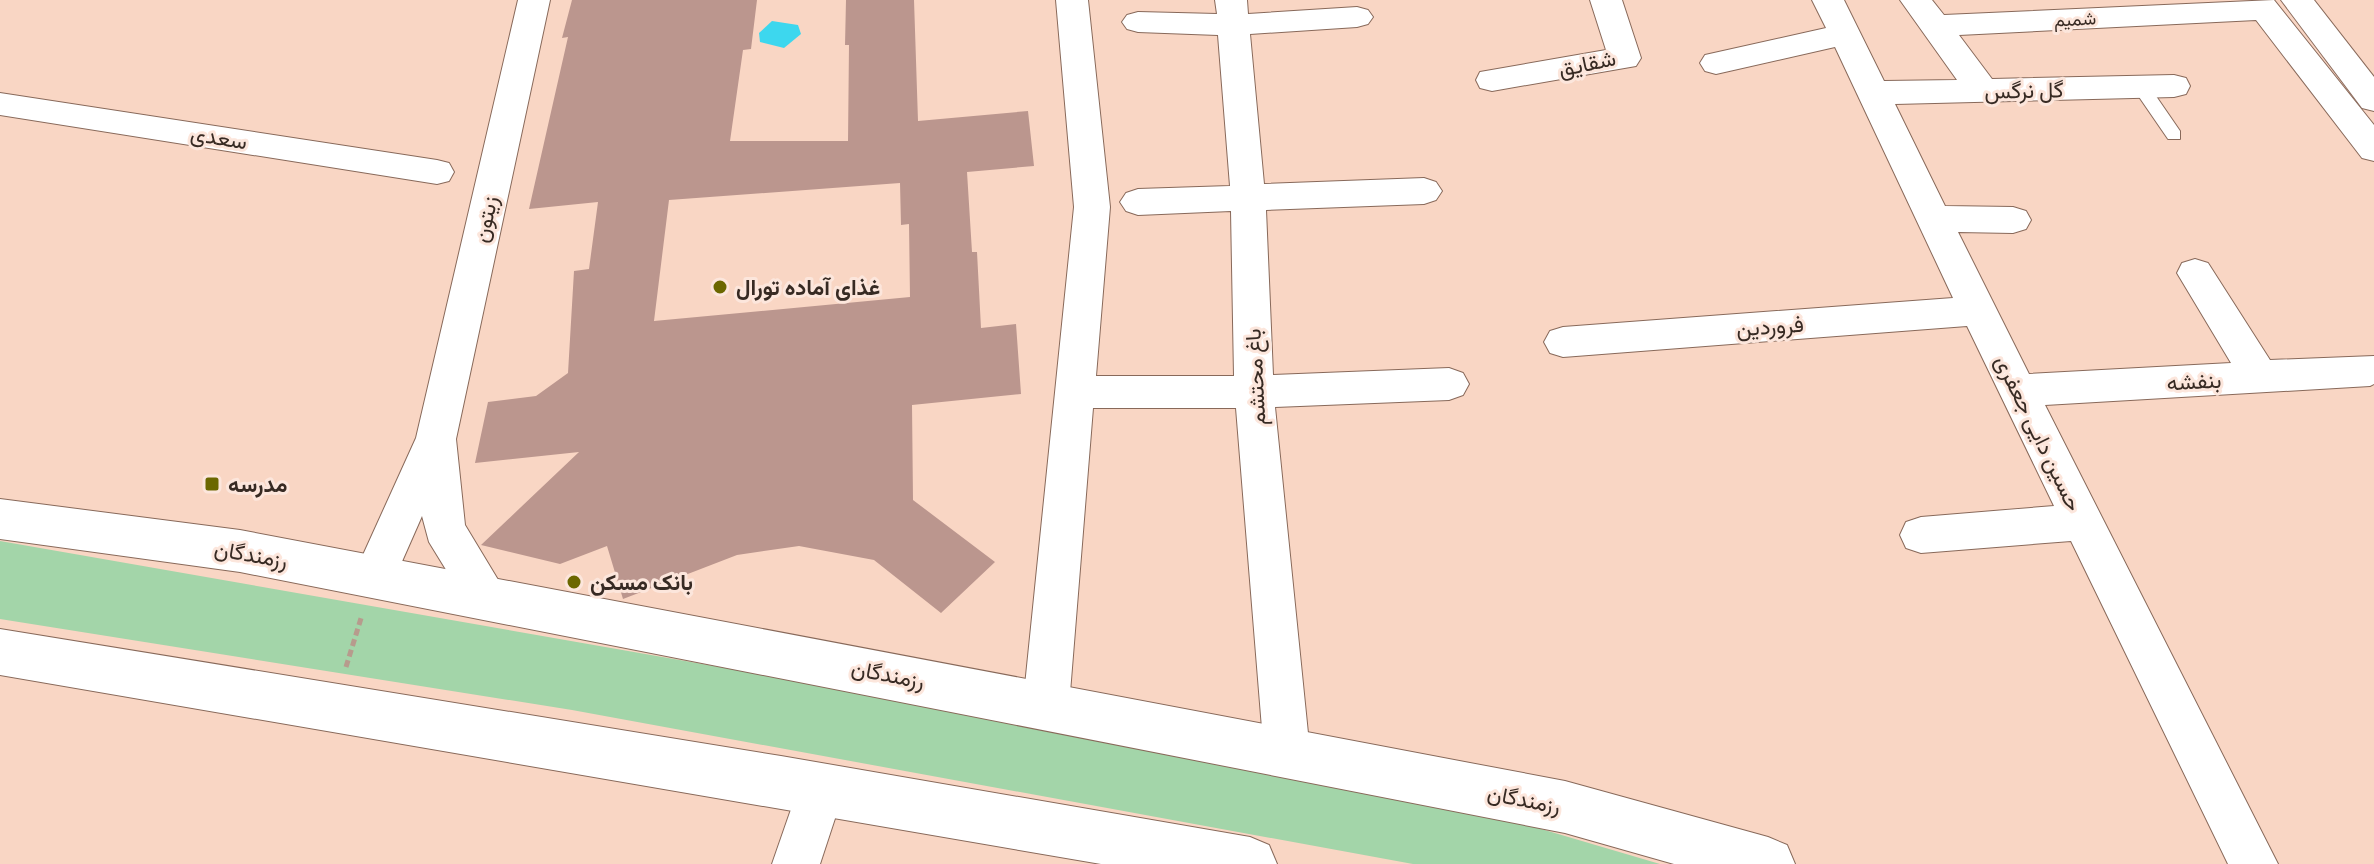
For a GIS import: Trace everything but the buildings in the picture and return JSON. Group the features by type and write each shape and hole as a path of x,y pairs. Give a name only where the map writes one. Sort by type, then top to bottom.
{"main road":[{"name":"رزمندگان","path":"0,519 240,551 1046,705 1565,807 1768,864"},
{"path":"0,652 821,788 1250,864"}],"street":[{"name":"زیتون","path":"436,438 534,0"},
{"path":"1046,705 1092,207 1072,0"},
{"name":"شقایق","path":"1492,80 1625,58 1606,0"},
{"path":"2297,0 2374,100"},
{"path":"2260,5 2374,149"},
{"name":"شمیم","path":"1924,13 2260,5"},
{"path":"1138,22 1232,12 1357,17"},
{"name":"باغ محتشم","path":"1232,12 1248,197 1254,392 1287,753"},
{"name":"شمیم","path":"1924,13 1983,91"},
{"path":"1716,63 1836,17"},
{"name":"حسین دایی جعفری","path":"1836,17 1978,311 2254,864"},
{"name":"گل نرگس","path":"1873,93 2174,86"},
{"name":"سعدی","path":"0,104 437,172"},
{"path":"1138,202 1424,191"},
{"path":"1934,219 2013,220"},
{"path":"2195,273 2260,377"},
{"name":"فروردین","path":"1563,342 1978,311"},
{"name":"بنفشه","path":"2018,391 2370,370"},
{"path":"1091,392 1254,392 1449,384"},
{"path":"374,577 436,438"},
{"path":"436,438 444,529 487,598"},
{"path":"1921,535 2083,522"},
{"path":"796,864 821,788"}],"lane":[{"path":"2141,87 2174,135"}],"path":[{"path":"334,706 374,577"}],"green space":[{"path":"0,541 1045,724 1531,826 1660,864 1413,864 572,710 0,619"}],"water":[{"path":"772,21 798,25 801,34 784,48 760,42 759,33"}],"place":[{"name":"غذای آماده تورال","path":"720,287"},
{"name":"مدرسه","path":"212,484"},
{"name":"بانک مسکن","path":"574,582"}]}
